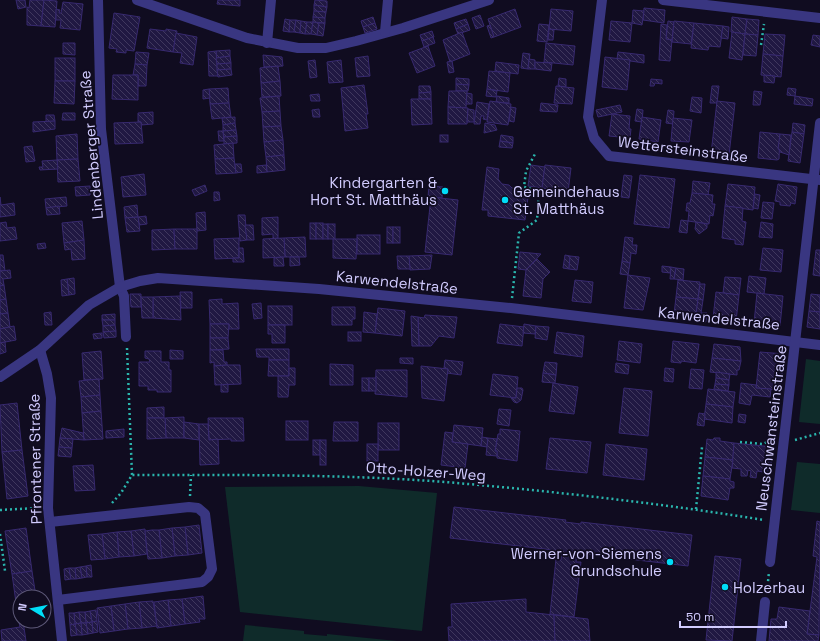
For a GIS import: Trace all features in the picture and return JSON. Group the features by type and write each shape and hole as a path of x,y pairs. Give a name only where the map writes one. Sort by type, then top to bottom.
{"street":[{"name":"Lindenberger Straße","path":"98,0 101,129 120,287 124,296 126,337"},
{"path":"137,0 247,38 298,48 326,48 385,32 489,0"},
{"path":"267,43 271,0"},
{"path":"385,32 388,0"},
{"name":"Wettersteinstraße","path":"602,0 588,117 594,138 609,156 817,179"},
{"path":"663,0 820,18"},
{"name":"Neuschwansteinstraße","path":"770,562 817,179 820,124"},
{"name":"Karwendelstraße","path":"0,377 40,350 88,305 120,287 140,281 158,278 319,289 511,308 820,345"},
{"name":"Pfrontener Straße","path":"40,350 47,374 51,398 48,508 62,641"},
{"path":"50,522 189,507 198,508 205,514 212,569 208,577 202,582 58,600"},
{"path":"761,641 765,602"}],"path":[{"path":"761,45 765,12"},
{"path":"511,308 519,233 537,220 539,191 524,187 526,171 535,154"},
{"path":"94,517 113,502 132,475 126,337"},
{"path":"784,440 793,441 820,433"},
{"path":"740,442 763,444 767,442"},
{"path":"696,509 702,447"},
{"name":"Otto-Holzer-Weg","path":"132,475 357,478 444,482 696,509 774,521"},
{"path":"189,507 192,475"},
{"path":"0,510 48,508"},
{"path":"0,534 5,571"},
{"path":"765,602 770,562"}],"green space":[{"path":"806,359 820,361 820,424 799,422"},
{"path":"797,462 820,464 820,513 791,510"},
{"path":"359,486 437,493 422,631 240,612 225,487"},
{"path":"245,625 304,631 304,634 327,636 327,634 397,641 243,641"}],"building":[{"path":"16,0 25,0 26,7 18,9"},
{"path":"30,0 44,0 41,26 27,25 27,7 29,8"},
{"path":"44,0 57,1 55,27 41,26"},
{"path":"218,0 240,0 240,6 217,4"},
{"path":"315,0 327,1 327,7 314,5"},
{"path":"63,2 83,4 80,30 60,28 61,20 56,20 56,9 60,10 59,13 61,13"},
{"path":"314,5 327,7 326,12 314,11"},
{"path":"644,8 665,10 664,23 643,20"},
{"path":"515,9 521,27 494,37 488,19"},
{"path":"551,9 573,11 571,31 549,29"},
{"path":"633,10 644,11 642,25 632,23"},
{"path":"314,11 326,12 325,18 313,17"},
{"path":"114,13 140,17 134,51 126,50 126,53 116,52 117,49 109,48"},
{"path":"480,15 484,26 476,29 472,18"},
{"path":"313,17 325,18 325,23 313,22"},
{"path":"373,17 375,23 363,27 361,21"},
{"path":"732,17 747,19 745,34 731,32"},
{"path":"285,19 290,20 289,32 283,31"},
{"path":"466,19 468,24 456,29 454,23"},
{"path":"747,19 759,20 758,35 745,34"},
{"path":"290,20 296,20 294,32 289,32"},
{"path":"296,20 301,21 300,33 294,32"},
{"path":"301,21 307,22 305,34 300,33"},
{"path":"611,21 632,23 630,42 609,40"},
{"path":"668,21 674,22 672,40 666,39"},
{"path":"674,21 694,23 691,44 672,42"},
{"path":"307,22 313,22 311,34 305,34"},
{"path":"313,22 319,23 317,35 311,34"},
{"path":"319,23 325,23 323,36 317,35"},
{"path":"375,23 377,29 365,33 363,27"},
{"path":"694,23 723,26 720,47 709,46 708,50 691,48"},
{"path":"468,24 470,30 458,34 456,29"},
{"path":"539,24 549,25 547,42 537,41"},
{"path":"661,24 667,25 666,39 672,40 670,61 659,60"},
{"path":"490,25 494,37 491,38 487,26"},
{"path":"723,26 729,27 728,39 721,38"},
{"path":"150,29 177,31 173,52 147,48"},
{"path":"549,29 554,30 553,40 548,40"},
{"path":"432,31 434,37 422,41 420,35"},
{"path":"462,32 470,54 450,62 443,40"},
{"path":"732,32 745,34 742,60 729,58"},
{"path":"176,33 197,37 193,65 180,63 182,53 173,52"},
{"path":"745,34 758,35 756,56 743,55"},
{"path":"765,34 785,35 783,56 763,54"},
{"path":"813,35 820,36 820,47 811,45"},
{"path":"433,37 435,43 424,47 422,41"},
{"path":"63,43 75,43 75,55 63,54"},
{"path":"546,43 575,46 573,65 544,62"},
{"path":"428,46 435,66 417,73 409,53"},
{"path":"230,50 230,56 216,58 216,51"},
{"path":"216,51 218,76 209,76 208,52"},
{"path":"136,52 149,53 147,65 135,64"},
{"path":"618,52 644,55 644,63 617,59"},
{"path":"523,53 530,54 528,69 521,68"},
{"path":"763,54 783,56 781,77 761,75"},
{"path":"263,55 282,57 283,66 264,67"},
{"path":"230,56 231,63 217,64 216,58"},
{"path":"368,56 370,76 357,77 355,58"},
{"path":"605,57 630,60 627,90 602,87"},
{"path":"55,58 75,58 75,81 55,81"},
{"path":"529,59 535,60 535,69 528,69"},
{"path":"315,60 317,77 310,78 308,61"},
{"path":"341,60 343,82 329,83 327,62"},
{"path":"452,61 454,72 449,73 447,62"},
{"path":"496,62 519,65 518,74 495,71"},
{"path":"535,62 552,63 551,71 535,69"},
{"path":"231,63 231,69 217,70 217,64"},
{"path":"135,64 147,65 146,86 138,86 138,75 133,75"},
{"path":"278,66 280,81 261,83 260,68"},
{"path":"231,69 232,75 218,77 217,70"},
{"path":"489,71 510,73 508,92 487,89"},
{"path":"113,75 138,75 138,100 112,99"},
{"path":"764,75 775,76 774,83 764,82"},
{"path":"456,78 469,79 469,85 456,84"},
{"path":"559,78 566,79 566,87 558,86"},
{"path":"651,79 662,80 662,84 655,83 654,86 650,86"},
{"path":"55,81 75,81 74,104 54,103"},
{"path":"280,81 281,96 262,97 261,83"},
{"path":"456,84 469,85 468,91 456,91"},
{"path":"364,85 368,114 366,114 368,128 345,131 341,88"},
{"path":"419,86 430,86 431,92 419,93"},
{"path":"556,86 574,88 572,104 554,103"},
{"path":"712,86 719,86 717,103 710,103"},
{"path":"228,88 229,103 210,104 209,89"},
{"path":"788,88 796,89 795,96 787,95"},
{"path":"209,89 210,98 203,99 203,90"},
{"path":"487,89 497,91 496,97 486,96"},
{"path":"449,91 467,91 466,108 448,107"},
{"path":"754,91 762,92 760,105 753,105"},
{"path":"431,92 431,99 419,99 419,93"},
{"path":"467,93 472,94 472,104 466,104"},
{"path":"319,94 320,101 311,101 310,95"},
{"path":"279,96 280,111 262,112 260,98"},
{"path":"497,96 509,98 509,103 496,102"},
{"path":"795,96 813,99 812,106 794,104"},
{"path":"692,97 702,98 701,113 690,111"},
{"path":"411,99 431,99 432,124 412,125"},
{"path":"490,101 511,104 508,125 487,122"},
{"path":"717,101 735,103 729,155 711,154"},
{"path":"477,102 489,104 487,120 483,119 484,116 481,116 480,124 474,124"},
{"path":"229,103 231,117 212,119 210,104"},
{"path":"541,103 558,105 557,112 540,111"},
{"path":"620,105 622,112 598,117 596,110"},
{"path":"448,107 468,108 467,124 448,124"},
{"path":"511,107 516,108 514,122 509,121"},
{"path":"319,109 320,117 313,117 312,110"},
{"path":"468,109 474,110 474,122 467,122"},
{"path":"637,109 643,110 642,122 635,121"},
{"path":"668,110 674,111 673,124 666,123"},
{"path":"280,111 281,126 263,127 262,112"},
{"path":"153,112 153,124 141,125 141,122 138,122 138,113"},
{"path":"63,113 75,113 75,120 62,120"},
{"path":"612,114 630,116 630,138 609,136"},
{"path":"46,115 54,115 55,121 46,122"},
{"path":"235,117 235,123 223,125 222,118"},
{"path":"642,117 661,120 658,142 639,139"},
{"path":"673,118 692,120 689,142 671,141"},
{"path":"55,121 55,129 33,132 33,122"},
{"path":"141,122 143,143 115,144 114,123"},
{"path":"235,123 236,130 223,131 223,125"},
{"path":"485,123 495,125 497,130 484,133"},
{"path":"793,123 805,125 804,134 792,132"},
{"path":"281,126 283,140 264,142 263,127"},
{"path":"236,130 237,136 224,137 223,131"},
{"path":"218,131 223,131 224,141 219,141"},
{"path":"760,132 780,134 779,159 758,158"},
{"path":"792,132 804,134 800,163 788,161"},
{"path":"77,134 78,159 57,160 56,136"},
{"path":"780,134 791,135 789,155 780,152 778,149"},
{"path":"440,135 448,135 448,142 440,142"},
{"path":"501,135 513,137 513,143 500,141"},
{"path":"237,136 237,143 224,144 224,137"},
{"path":"283,140 284,155 266,157 264,142"},
{"path":"500,141 513,143 512,148 499,147"},
{"path":"233,143 234,158 215,159 214,145"},
{"path":"32,146 35,161 26,162 24,147"},
{"path":"284,155 285,170 267,172 266,157"},
{"path":"234,158 236,173 216,174 215,159"},
{"path":"78,159 80,181 58,182 57,160"},
{"path":"57,160 58,169 40,170 39,167 43,167 42,161"},
{"path":"235,164 241,164 242,172 236,173"},
{"path":"266,165 267,172 257,173 257,166"},
{"path":"531,165 545,167 542,188 528,186"},
{"path":"545,165 571,168 568,192 542,188"},
{"name":"Gemeindehaus St. Matthäus","path":"487,167 499,169 498,179 502,184 509,185 512,188 529,190 525,220 488,216 488,210 482,210"},
{"path":"144,174 146,195 123,197 121,177"},
{"path":"624,175 632,176 629,198 621,197"},
{"path":"640,175 675,179 669,228 634,224"},
{"path":"693,181 710,183 708,195 692,193"},
{"path":"728,184 755,187 753,210 725,206"},
{"path":"778,184 797,187 795,204 791,203 790,206 780,205 780,202 775,201"},
{"path":"205,185 207,191 195,196 192,190"},
{"path":"90,186 90,195 76,196 75,187"},
{"path":"429,186 443,187 442,198 428,197"},
{"path":"214,192 219,192 220,200 214,201"},
{"path":"692,193 713,195 712,204 715,204 713,216 710,215 709,224 688,221 689,211 686,211 687,203 690,203"},
{"path":"755,194 760,195 758,209 753,208"},
{"path":"0,197 1,205 14,203 15,215 0,217"},
{"path":"66,197 67,206 46,208 45,199"},
{"path":"431,197 458,200 452,255 425,252"},
{"path":"763,202 774,203 772,219 761,218"},
{"path":"137,205 138,217 125,218 124,207"},
{"path":"59,206 60,214 47,215 46,208"},
{"path":"725,206 743,208 742,221 746,222 743,245 735,244 735,240 722,238"},
{"path":"205,212 206,230 197,231 196,213"},
{"path":"238,215 245,215 247,240 240,241"},
{"path":"146,216 147,224 139,225 138,217"},
{"path":"138,217 140,231 127,232 125,218"},
{"path":"278,217 278,238 273,239 273,234 262,235 262,218"},
{"path":"681,220 688,221 687,233 679,232"},
{"path":"82,221 84,240 64,243 62,223"},
{"path":"6,222 7,228 15,227 17,239 0,241 0,223"},
{"path":"696,222 707,224 707,228 699,234 695,229"},
{"path":"761,222 773,224 772,238 759,237"},
{"path":"310,223 316,223 316,239 310,239"},
{"path":"316,223 323,223 323,239 316,239"},
{"path":"323,224 328,224 328,239 323,239"},
{"path":"328,224 335,224 335,239 328,239"},
{"path":"245,225 253,225 254,240 247,240"},
{"path":"387,227 393,227 393,243 387,243"},
{"path":"393,227 400,227 400,243 393,243"},
{"path":"174,229 175,249 152,250 152,230"},
{"path":"174,229 197,229 197,249 175,249"},
{"path":"357,235 380,235 380,254 357,254"},
{"path":"305,237 306,257 285,257 284,238"},
{"path":"625,237 633,238 632,245 637,245 636,254 631,253 630,263 622,261"},
{"path":"239,238 239,258 215,259 214,239"},
{"path":"284,238 285,257 263,258 263,239"},
{"path":"333,239 357,239 356,259 333,258"},
{"path":"84,240 85,259 72,260 71,249 65,250 64,243"},
{"path":"45,243 46,248 38,249 37,244"},
{"path":"239,248 243,248 244,262 233,262 233,258 239,258"},
{"path":"763,248 783,250 781,272 760,270"},
{"path":"816,250 820,250 820,276 813,275"},
{"path":"520,252 541,254 526,270 518,269"},
{"path":"0,255 3,255 5,271 0,271"},
{"path":"432,255 430,269 410,270 409,256"},
{"path":"565,255 570,256 569,269 563,268"},
{"path":"397,256 409,256 410,269 398,269"},
{"path":"570,256 579,257 577,270 569,269"},
{"path":"283,257 284,266 274,266 274,258"},
{"path":"290,257 299,257 300,265 290,266"},
{"path":"537,259 550,272 543,279 541,298 523,296 526,270"},
{"path":"622,261 630,263 628,275 620,274"},
{"path":"662,266 671,267 670,273 662,272"},
{"path":"671,267 676,268 674,279 670,279"},
{"path":"676,268 684,269 683,280 674,279"},
{"path":"10,270 11,278 3,279 4,285 0,286 0,271"},
{"path":"628,275 650,278 643,310 624,308"},
{"path":"749,276 766,278 764,294 747,292"},
{"path":"725,277 741,278 739,295 723,293"},
{"path":"74,278 75,294 69,295 67,279"},
{"path":"67,279 69,295 62,296 61,280"},
{"path":"575,280 593,282 591,303 572,301"},
{"path":"678,280 700,282 698,299 676,297"},
{"path":"700,284 705,284 703,300 698,299"},
{"path":"4,285 6,299 0,300 0,286"},
{"path":"180,292 192,292 192,308 181,308"},
{"path":"716,292 739,295 736,321 713,318"},
{"path":"757,293 783,296 780,326 754,323"},
{"path":"130,294 141,294 141,307 131,307"},
{"path":"811,294 820,295 820,312 809,311"},
{"path":"180,296 181,320 153,318 153,297"},
{"path":"141,297 153,297 153,318 142,318"},
{"path":"676,297 698,299 696,316 674,314"},
{"path":"6,299 8,313 0,314 0,300"},
{"path":"222,299 222,304 238,303 239,329 229,329 229,324 210,324 209,300"},
{"path":"698,299 703,300 701,313 707,313 706,322 695,321"},
{"path":"261,303 262,318 254,319 252,304"},
{"path":"268,306 292,306 292,325 268,325"},
{"path":"332,307 355,307 355,319 352,319 352,325 332,325"},
{"path":"378,308 405,311 402,336 375,333"},
{"path":"809,311 820,312 820,329 807,327"},
{"path":"51,312 52,325 45,325 44,313"},
{"path":"364,312 377,314 375,333 363,332"},
{"path":"8,313 10,327 0,329 0,314"},
{"path":"115,314 115,320 102,320 102,315"},
{"path":"425,315 457,317 454,338 439,336 431,346 419,346 418,317 424,318"},
{"path":"411,316 418,317 419,346 412,346"},
{"path":"102,320 115,320 115,325 103,326"},
{"path":"210,324 229,324 228,338 210,338"},
{"path":"500,324 524,327 522,346 497,343"},
{"path":"524,324 536,326 535,334 523,333"},
{"path":"115,325 116,331 103,332 103,326"},
{"path":"268,325 285,325 285,343 272,343 272,334 268,334"},
{"path":"14,326 16,340 0,343 0,329"},
{"path":"536,326 549,327 547,340 535,338"},
{"path":"116,331 116,337 104,338 103,332"},
{"path":"348,332 361,332 361,341 348,341"},
{"path":"557,332 584,336 582,357 554,353"},
{"path":"102,333 102,338 94,339 93,334"},
{"path":"210,338 228,338 229,349 210,350"},
{"path":"619,341 642,344 640,363 617,360"},
{"path":"673,341 699,344 696,363 681,361 681,363 671,362"},
{"path":"5,342 6,352 0,354 0,343"},
{"path":"714,344 740,347 741,361 712,358"},
{"path":"256,349 289,349 289,360 269,360 269,357 257,357"},
{"path":"170,350 183,351 183,359 170,359"},
{"path":"210,350 223,350 224,362 227,362 227,365 214,366 214,362 210,363"},
{"path":"101,351 103,379 84,380 82,353"},
{"path":"145,351 161,351 161,362 169,362 169,370 171,370 171,392 157,392 157,390 148,390 148,386 139,386 139,362 150,362 149,359 145,358"},
{"path":"760,352 785,354 780,390 756,388"},
{"path":"400,358 413,358 413,364 400,363"},
{"path":"712,358 741,361 739,370 737,370 737,375 710,372"},
{"path":"269,360 289,360 289,376 268,376"},
{"path":"445,360 463,362 461,375 447,373 448,369 444,368"},
{"path":"545,362 557,363 556,375 543,373"},
{"path":"616,363 629,365 628,374 615,372"},
{"path":"330,364 353,365 353,385 330,385"},
{"path":"240,365 241,384 215,385 214,366"},
{"path":"421,366 448,369 444,401 422,398"},
{"path":"289,368 295,368 295,385 289,385 288,397 278,397 278,376 289,376"},
{"path":"665,368 674,369 673,382 664,381"},
{"path":"691,369 704,370 702,389 689,388"},
{"path":"376,370 407,370 407,397 375,394"},
{"path":"716,372 730,374 729,380 716,378"},
{"path":"543,373 556,375 555,383 542,382"},
{"path":"493,374 518,377 516,398 490,395"},
{"path":"362,378 369,378 369,391 362,391"},
{"path":"369,378 376,378 376,391 369,391"},
{"path":"716,378 729,380 729,385 715,384"},
{"path":"99,379 100,395 81,397 79,381"},
{"path":"553,383 578,387 574,414 549,411"},
{"path":"741,383 756,385 756,388 771,389 770,397 752,395 750,405 739,403"},
{"path":"228,384 228,392 221,392 221,385"},
{"path":"715,384 729,385 728,391 714,389"},
{"path":"517,388 522,388 523,390 521,400 517,403 511,398 516,398"},
{"path":"624,388 652,391 648,436 619,433"},
{"path":"708,389 735,392 733,407 706,404"},
{"path":"100,395 101,411 82,413 81,397"},
{"path":"17,403 22,450 2,452 0,405"},
{"path":"706,404 733,407 732,423 704,419"},
{"path":"164,407 164,418 147,418 147,408"},
{"path":"499,409 511,410 509,426 497,424"},
{"path":"101,411 103,439 84,440 82,413"},
{"path":"699,413 705,414 704,426 697,425"},
{"path":"739,414 746,415 745,423 738,422"},
{"path":"184,417 184,438 166,438 165,418"},
{"path":"147,418 165,418 166,438 147,439"},
{"path":"208,418 243,418 244,441 231,441 231,439 209,440"},
{"path":"286,421 308,421 308,440 286,440"},
{"path":"184,422 199,424 199,440 184,438"},
{"path":"334,422 358,422 358,441 333,441"},
{"path":"378,423 399,423 399,450 378,450"},
{"path":"199,424 208,424 209,440 218,439 219,464 200,465"},
{"path":"454,425 483,428 481,446 452,442"},
{"path":"62,428 83,433 84,440 60,438"},
{"path":"124,429 124,437 106,438 106,431"},
{"path":"500,429 520,431 517,461 497,458 497,451 495,451"},
{"path":"445,432 453,433 452,442 468,444 465,468 441,465"},
{"path":"482,437 488,438 487,447 481,446"},
{"path":"60,438 73,439 72,448 59,447"},
{"path":"488,438 497,439 495,451 497,451 497,456 486,455"},
{"path":"550,438 591,442 587,473 546,469"},
{"path":"714,438 720,438 720,441 734,443 733,460 705,457 707,439 713,440"},
{"path":"313,440 320,440 320,455 313,455"},
{"path":"320,440 326,440 326,465 320,465"},
{"path":"734,443 773,447 770,473 757,471 756,478 750,477 751,471 748,470 747,476 741,476 741,469 732,468"},
{"path":"367,444 378,444 378,461 367,461"},
{"path":"606,444 647,449 644,480 603,475"},
{"path":"59,447 72,448 71,457 58,456"},
{"path":"22,450 28,496 7,499 2,452"},
{"path":"705,457 733,460 730,479 703,476"},
{"path":"93,465 95,490 75,491 73,466"},
{"path":"703,476 730,479 730,481 734,482 734,488 730,488 728,500 701,496"},
{"name":"Werner-von-Siemens Grundschule","path":"454,507 566,520 565,522 581,524 581,522 692,535 688,566 577,553 576,562 581,562 574,617 550,614 556,559 561,560 562,551 450,538"},
{"path":"817,521 820,522 819,635 807,634 817,557 813,556"},
{"path":"199,525 202,553 188,555 185,527"},
{"path":"185,527 188,555 175,556 172,528"},
{"path":"26,528 32,571 12,574 5,531"},
{"path":"172,528 175,556 162,558 159,530"},
{"path":"145,529 147,554 134,556 131,531"},
{"path":"159,530 162,558 148,559 145,531"},
{"path":"131,531 134,556 119,557 117,532"},
{"path":"117,532 119,557 105,559 102,534"},
{"path":"102,534 105,559 91,560 88,535"},
{"name":"Holzerbau","path":"715,556 741,559 732,641 706,640"},
{"path":"91,565 92,577 87,577 86,566"},
{"path":"86,566 87,577 82,578 80,567"},
{"path":"80,567 82,578 76,579 75,568"},
{"path":"69,568 71,579 65,580 64,569"},
{"path":"69,568 75,568 76,579 71,579"},
{"path":"32,571 35,589 14,589 12,574"},
{"path":"203,596 205,619 199,619 200,622 185,624 182,599"},
{"path":"182,599 185,624 171,626 168,600"},
{"path":"526,599 526,612 554,615 555,641 449,641 448,627 452,627 451,604"},
{"path":"168,600 171,626 157,628 154,602"},
{"path":"153,601 157,626 142,628 139,602"},
{"path":"139,602 142,628 128,629 125,604"},
{"path":"125,604 128,629 114,631 111,606"},
{"path":"111,606 114,631 100,633 97,608"},
{"path":"779,607 810,611 807,634 819,635 818,641 769,641 771,619 777,619"},
{"path":"96,610 97,621 92,622 90,611"},
{"path":"90,611 92,622 86,623 85,612"},
{"path":"79,612 81,623 75,624 74,613"},
{"path":"79,612 85,612 86,623 81,623"},
{"path":"69,613 74,613 75,624 70,625"},
{"path":"554,615 588,619 590,641 555,641"},
{"path":"97,621 98,632 93,633 92,622"},
{"path":"92,622 93,633 88,634 86,623"},
{"path":"81,623 86,623 88,634 82,635"},
{"path":"81,623 82,635 77,635 75,624"},
{"path":"75,624 77,635 71,636 70,625"},
{"path":"12,628 24,629 26,641 2,641 1,630"}],"place":[{"name":"Kindergarten & Hort St. Matthäus","path":"445,191"},
{"name":"Gemeindehaus St. Matthäus","path":"505,200"},
{"name":"Werner-von-Siemens Grundschule","path":"670,562"},
{"name":"Holzerbau","path":"725,587"}]}
